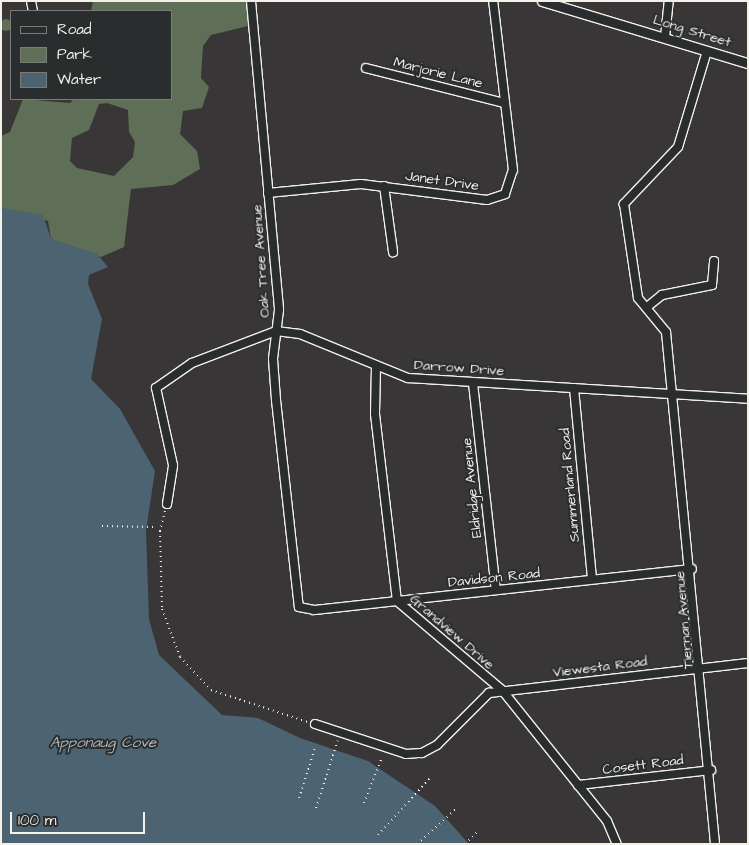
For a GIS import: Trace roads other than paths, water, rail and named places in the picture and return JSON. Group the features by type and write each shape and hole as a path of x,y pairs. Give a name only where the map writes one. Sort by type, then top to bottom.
{"street":[{"name":"Oak Tree Avenue","path":"251,1 278,303 276,400 299,607"},
{"name":"Janet Drive","path":"268,193 384,186 487,200 501,198 514,175 493,1"},
{"name":"Long Street","path":"542,1 748,63"},
{"path":"665,37 669,1"},
{"name":"Tiernan Avenue","path":"707,52 678,147 624,204 632,275 638,298 666,332 692,569 711,770 715,844"},
{"name":"Marjorie Lane","path":"366,68 504,103"},
{"path":"384,186 393,252"},
{"path":"647,307 662,295 712,285 714,261"},
{"path":"167,504 173,465 159,409 159,385 192,363 276,330"},
{"name":"Darrow Drive","path":"276,330 300,334 408,378 748,399"},
{"name":"Grandview Drive","path":"376,366 375,414 397,601 502,690 606,821 617,844"},
{"name":"Eldridge Avenue","path":"473,383 496,590"},
{"name":"Summerland Road","path":"574,388 592,579"},
{"name":"Davidson Road","path":"299,607 314,610 692,569"},
{"name":"Viewesta Road","path":"502,690 748,663"},
{"path":"315,724 406,754 422,753 437,745 489,693 502,690"},
{"name":"Cosett Road","path":"578,785 711,770"}],"water":[{"name":"Apponaug Cove","path":"1,208 43,215 51,239 97,254 108,267 89,275 88,284 102,319 91,379 120,409 155,471 146,531 149,619 159,655 222,715 258,718 300,738 368,761 435,806 469,844 1,844"}]}
